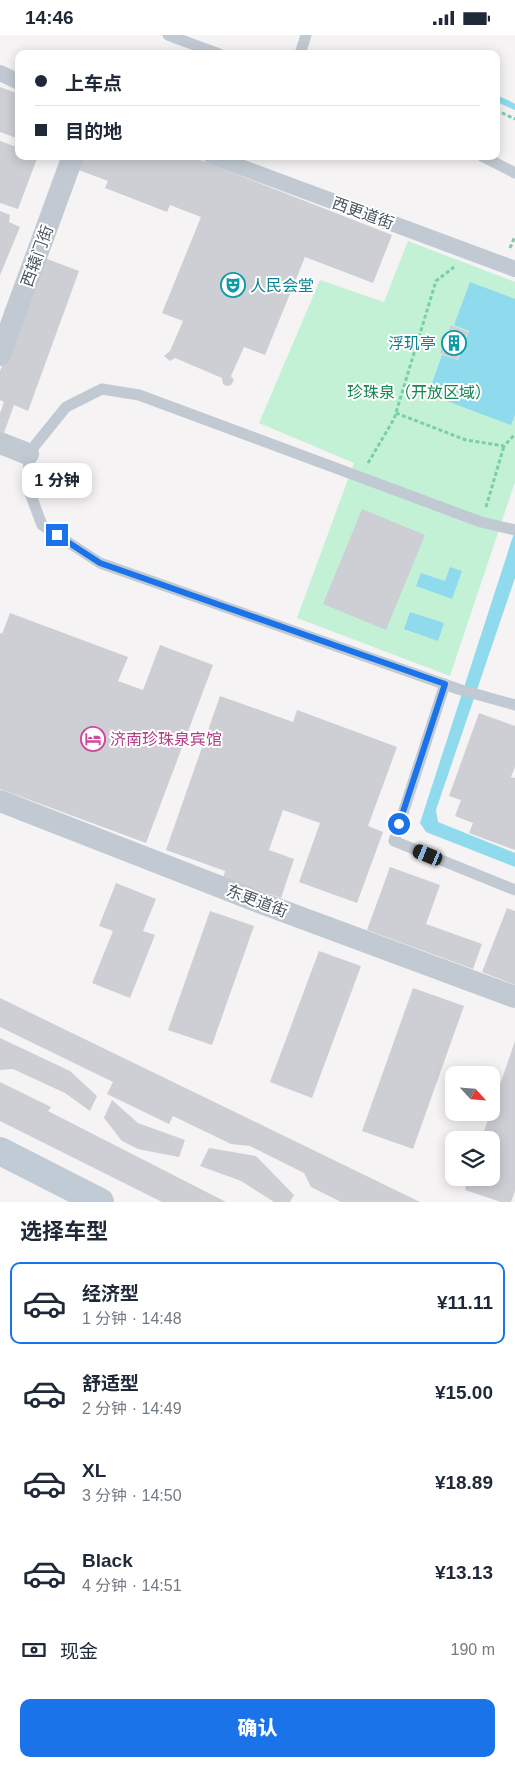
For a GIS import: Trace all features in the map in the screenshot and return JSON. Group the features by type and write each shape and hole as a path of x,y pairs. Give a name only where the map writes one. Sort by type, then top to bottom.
{"main road":[{"path":"0,1151 100,1202"}],"street":[{"path":"0,73 15,80"},
{"name":"西辕门街","path":"0,355 73,160"},
{"name":"西更道街","path":"221,160 515,269"},
{"path":"0,443 28,454"},
{"name":"东更道街","path":"0,801 264,904 515,997"}],"lane":[{"path":"168,35 184,42 201,40 214,50"},
{"path":"301,50 306,35"},
{"path":"181,50 184,42"},
{"path":"490,160 515,173"},
{"path":"514,705 458,689 100,563 42,525 30,493 28,454 66,407 102,389 139,395 482,522 515,531"},
{"path":"445,684 394,841 515,889"}],"path":[{"path":"500,112 515,119"},
{"path":"360,477 396,413 436,281 453,267 461,270"},
{"path":"396,413 466,441 504,446"},
{"path":"482,522 504,446 515,434"}],"green space":[{"name":"珍珠泉（开放区域）","path":"408,241 515,282 515,482 450,676 297,618 354,463 259,423 320,280 384,302"}],"water":[{"path":"470,282 515,299 515,415 511,425 428,394 442,355 458,360 469,331 454,325"},
{"path":"515,530 515,578 436,810 438,822 515,853 515,867 426,832 420,823"},
{"path":"450,567 462,571 452,599 416,586 421,573 445,581"},
{"path":"410,612 444,623 438,641 404,629"}],"building":[{"path":"0,87 15,93 15,138 0,132"},
{"path":"0,141 15,147 15,160 36,160 18,209 0,203"},
{"name":"人民会堂","path":"79,160 200,160 392,235 373,283 305,257 265,355 244,347 231,376 234,380 231,385 227,386 223,384 222,378 175,358 170,361 164,356 170,351 183,321 162,313 201,217 170,205 167,212 105,188 108,181 76,169"},
{"path":"0,211 10,215 9,222 20,227 0,275"},
{"path":"42,257 79,271 28,411 14,405 0,444 0,413 4,402 0,400 0,371"},
{"name":"浮玑亭","path":"451,325 468,332 457,360 440,353"},
{"path":"362,509 425,535 386,630 323,604"},
{"name":"济南珍珠泉宾馆","path":"10,613 128,657 118,681 143,690 160,645 213,665 146,843 0,789 0,633 2,634"},
{"path":"220,696 293,722 297,710 397,747 368,826 383,832 357,903 299,882 320,823 283,810 269,850 294,859 281,898 223,878 225,871 166,850"},
{"path":"479,713 515,726 515,767 511,777 515,778 515,850 469,833 473,823 455,816 461,800 449,796"},
{"path":"390,867 440,885 426,924 482,944 473,969 367,930"},
{"path":"116,883 156,899 143,931 155,935 130,998 92,983 113,931 99,926"},
{"path":"507,908 515,911 515,985 482,972"},
{"path":"210,911 254,926 212,1045 168,1030"},
{"path":"319,951 361,966 312,1098 270,1082"},
{"path":"413,988 464,1006 413,1149 362,1131"},
{"path":"0,998 420,1202 341,1202 311,1187 304,1173 250,1146 231,1144 173,1116 169,1124 107,1094 113,1082 0,1027"},
{"path":"0,1038 70,1071 97,1096 90,1111 65,1093 13,1069 0,1070"},
{"path":"515,1041 515,1191 511,1202 501,1202 465,1190 466,1186 500,1186 500,1131 484,1131 488,1121 500,1121 500,1085"},
{"path":"0,1082 51,1107 48,1111 226,1202 162,1202 0,1121"},
{"path":"112,1100 138,1123 185,1140 179,1157 138,1149 122,1141 104,1118"},
{"path":"209,1148 256,1156 294,1195 290,1202 274,1202 241,1181 200,1166"}],"waterway":[{"path":"500,100 515,107"}],"place":[{"name":"人民会堂","path":"233,285"},
{"name":"浮玑亭","path":"454,343"},
{"name":"济南珍珠泉宾馆","path":"93,739"}],"route":[{"path":"57,535 100,563 445,684 399,824"}]}
